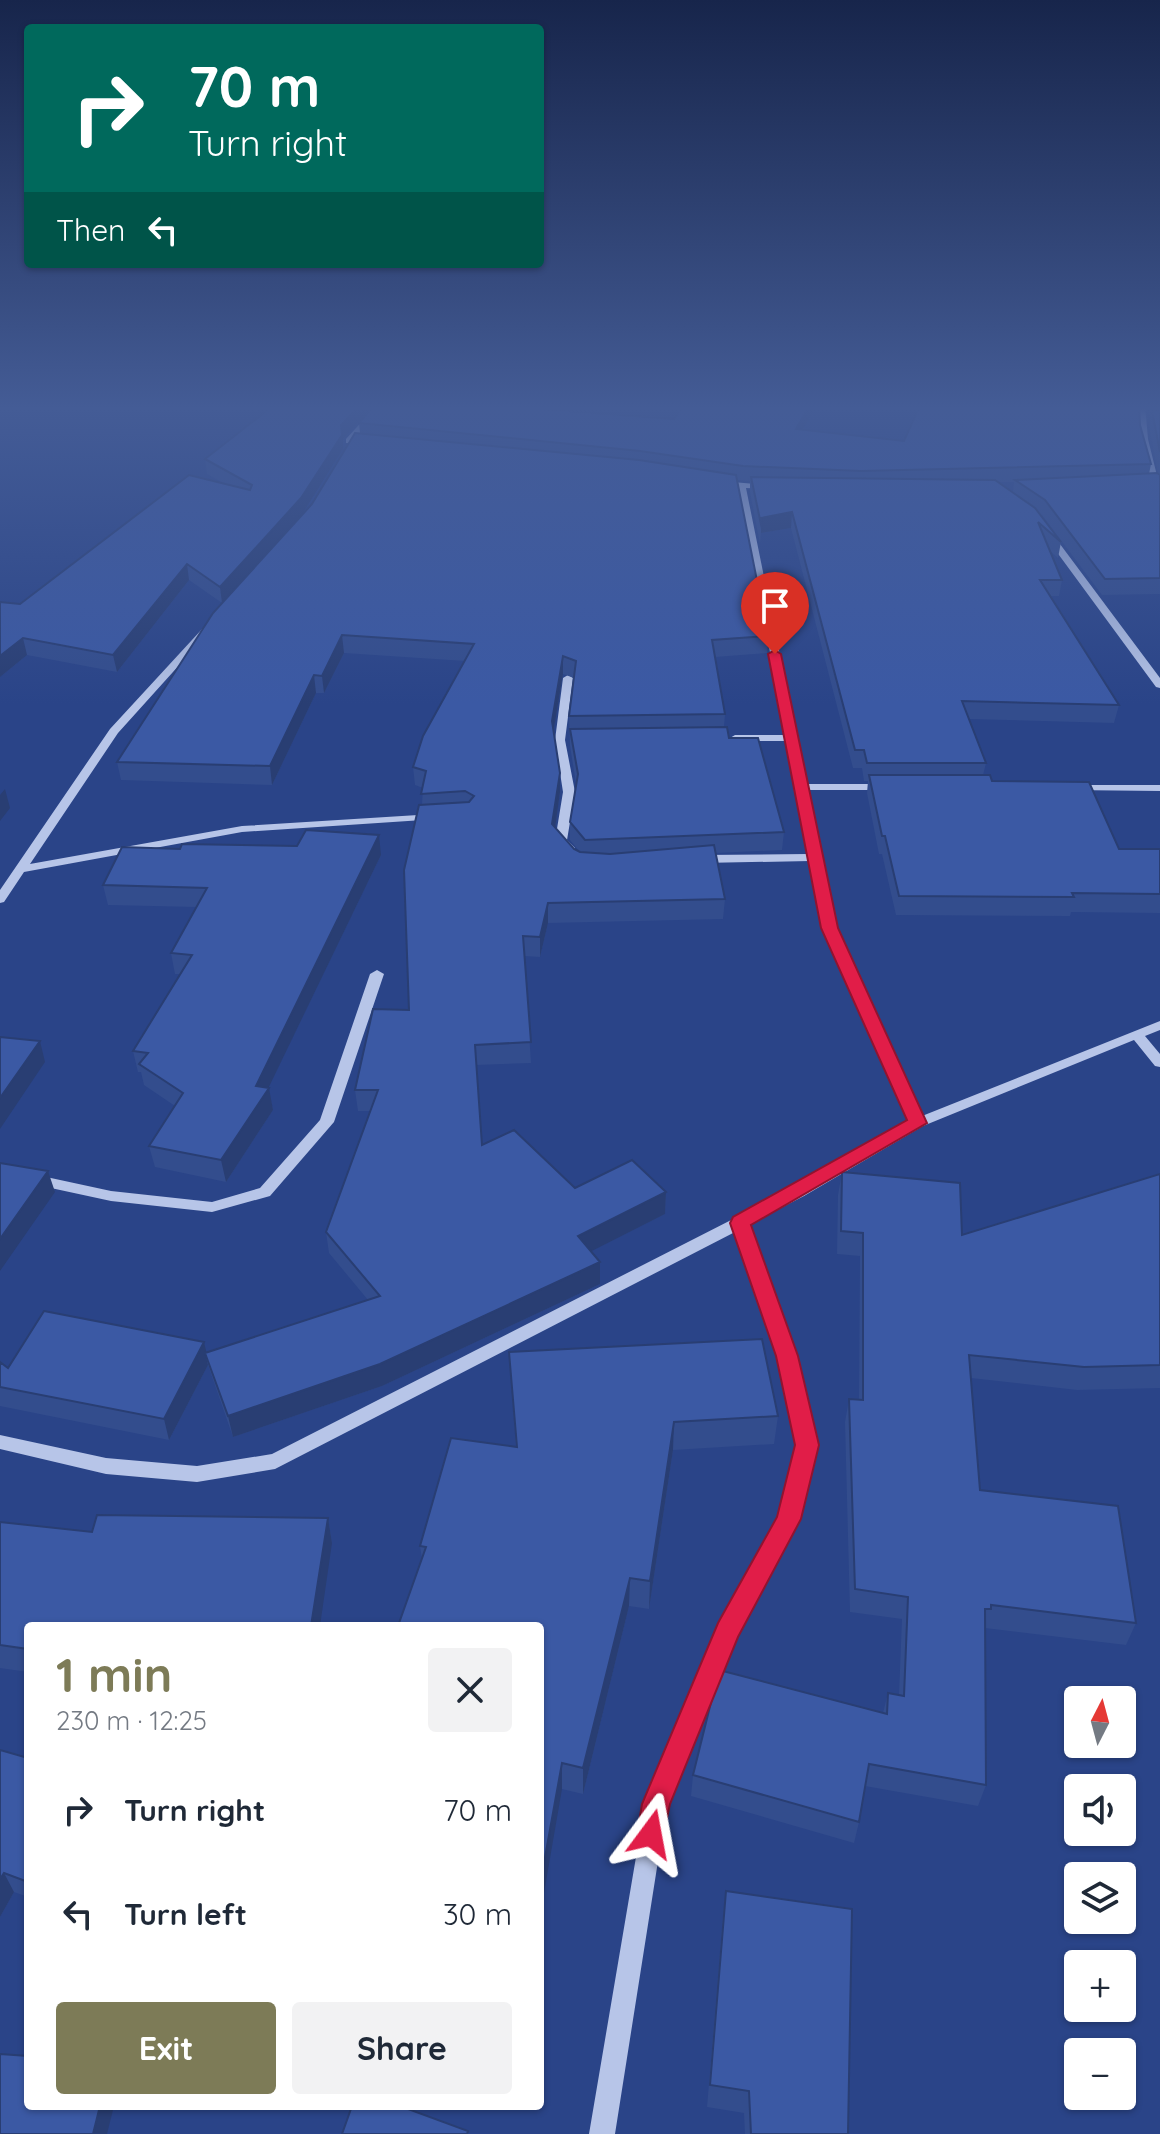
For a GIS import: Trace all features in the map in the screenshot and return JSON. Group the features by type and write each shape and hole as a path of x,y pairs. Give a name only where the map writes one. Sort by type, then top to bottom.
{"street":[{"path":"746,505 817,857 816,875 829,928 918,1123"},
{"path":"1037,519 1160,685"},
{"path":"0,899 114,731 219,616"},
{"path":"568,678 560,740 569,792 561,841 576,855"},
{"path":"729,738 791,738"},
{"path":"560,740 575,739"},
{"path":"801,787 895,787"},
{"path":"1066,788 1160,788"},
{"path":"23,869 242,829 452,816"},
{"path":"693,860 817,857"},
{"path":"0,1172 111,1196 212,1207 265,1192 327,1122 377,974"},
{"path":"0,1442 106,1466 197,1474 275,1461 740,1223 918,1123 1160,1025"},
{"path":"1137,1035 1160,1063"},
{"path":"602,2134 656,1804 728,1632 789,1519 807,1445 787,1356 740,1223"}],"building":[{"path":"150,505 295,505 220,587 187,564 113,655 23,638 0,656 0,602 20,604"},
{"path":"311,505 742,505 768,636 712,640 725,714 569,716 576,661 563,656 552,721 560,773 552,824 580,852 610,854 714,845 725,899 548,903 540,937 523,936 531,1042 475,1045 482,1145 514,1130 575,1188 632,1160 666,1192 578,1236 600,1262 380,1364 228,1416 205,1353 380,1296 326,1232 378,1090 355,1090 373,1009 409,1010 404,870 419,805 469,802 474,796 465,791 421,794 426,771 413,767 423,736 474,644 342,635 322,676 314,675 270,766 117,762 213,613"},
{"path":"757,505 1030,505 1061,542 1038,522 1062,580 1040,580 1119,705 962,701 986,763 867,763 864,750 855,750 792,512 761,518 762,529"},
{"path":"1048,505 1160,505 1160,578 1105,579"},
{"path":"727,727 729,738 758,738 784,832 585,840 570,822 578,774 570,729"},
{"path":"869,775 990,775 992,781 1089,782 1119,849 1160,849 1160,894 899,896"},
{"path":"306,830 379,835 256,1086 269,1088 221,1160 149,1146 183,1093 139,1064 148,1053 133,1051 192,955 171,953 207,888 103,885 122,847 180,849 182,844 297,846"},
{"path":"0,1037 40,1041 0,1098"},
{"path":"0,1163 48,1171 0,1239"},
{"path":"842,1172 960,1183 962,1235 1160,1174 1160,1365 1084,1367 969,1355 980,1490 1118,1506 1136,1623 991,1605 991,1609 985,1609 986,1785 869,1764 859,1822 693,1775 719,1670 887,1714 888,1693 904,1696 908,1597 855,1589 849,1399 863,1400 863,1233 841,1231"},
{"path":"44,1311 204,1342 164,1419 0,1387 0,1362 8,1368"},
{"path":"762,1339 778,1416 674,1422 650,1581 630,1578 583,1768 562,1763 544,1863 544,1622 399,1622 426,1547 420,1546 451,1438 517,1447 509,1352"},
{"path":"97,1515 328,1518 312,1622 24,1622 24,1648 0,1645 0,1522 92,1532"},
{"path":"0,1750 24,1757 24,1880 4,1873 0,1879"},
{"path":"726,1891 852,1909 848,2134 751,2134 749,2091 710,2085"},
{"path":"0,2054 24,2056 24,2110 99,2110 93,2134 0,2134"},
{"path":"351,2110 411,2110 468,2131 467,2134 342,2134"}],"route":[{"path":"651,1834 656,1804 728,1632 789,1519 807,1445 787,1356 740,1223 918,1123 829,928 816,875 817,857 775,654"}]}
